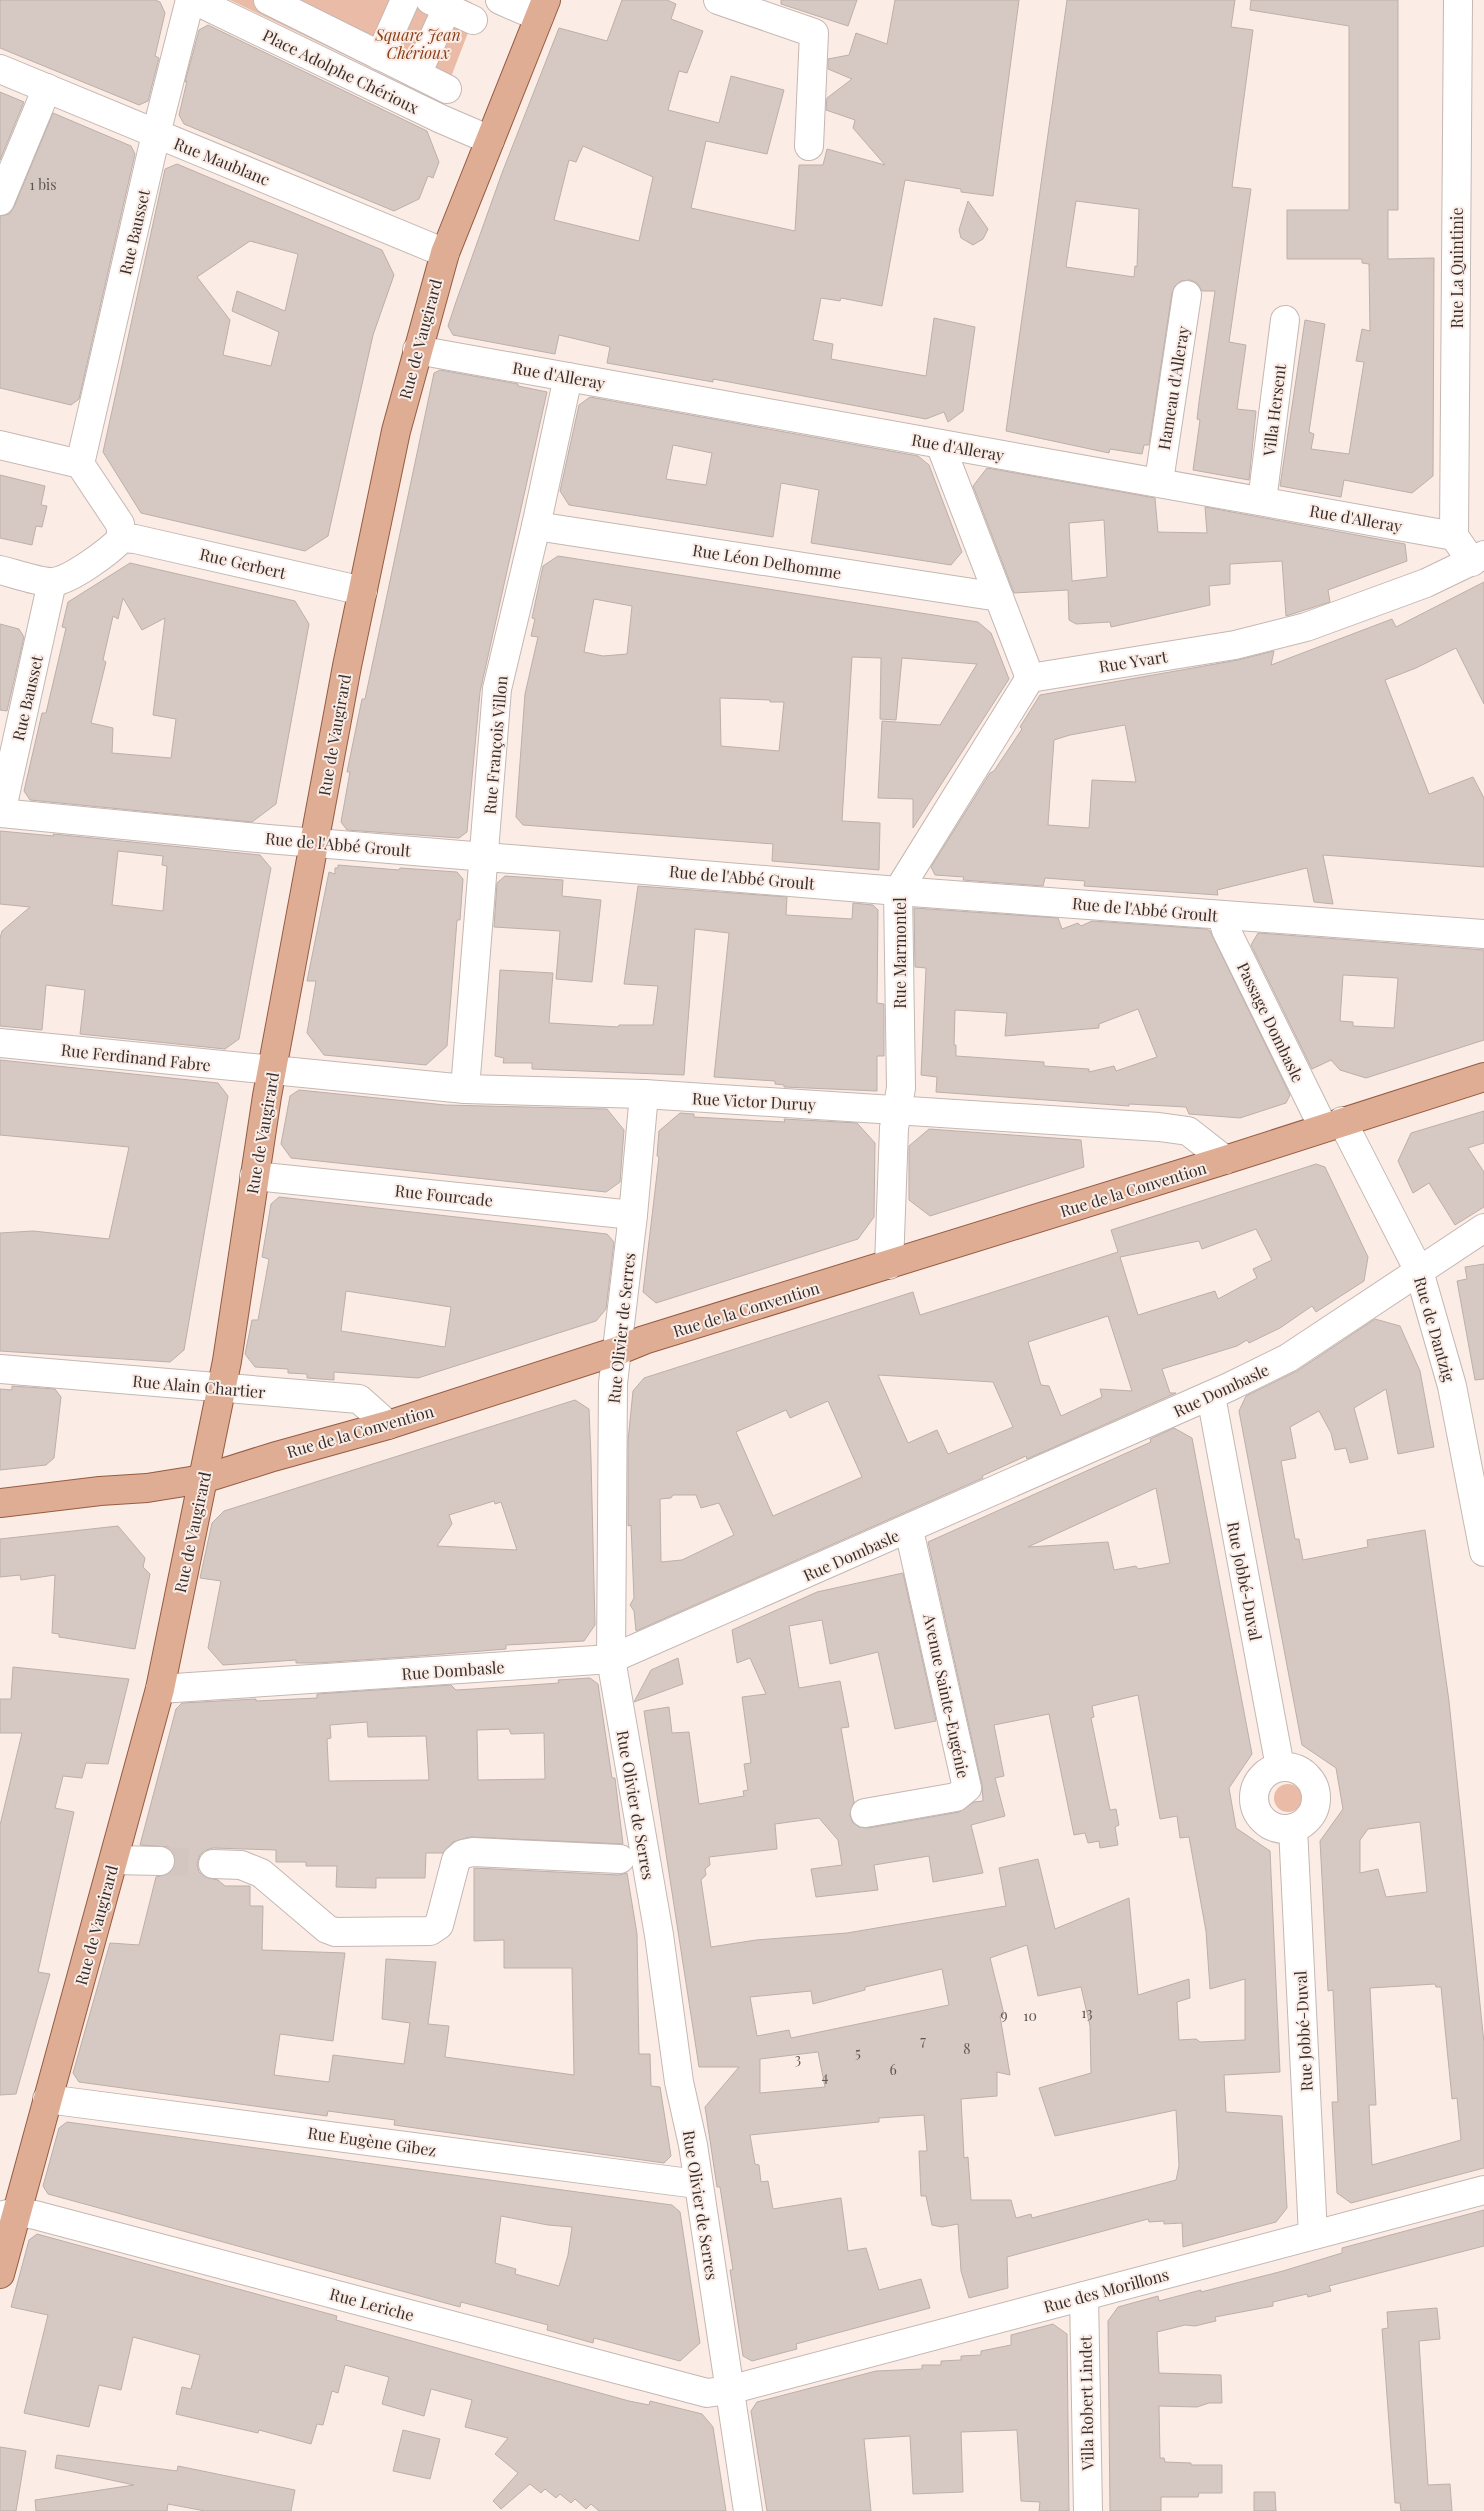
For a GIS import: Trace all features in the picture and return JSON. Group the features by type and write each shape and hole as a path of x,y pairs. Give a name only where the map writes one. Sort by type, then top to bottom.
{"main road":[{"name":"Rue de Vaugirard","path":"0,2274 8,2214 25,2187 47,2099 160,1689 222,1389 254,1176 273,1070 363,591 396,431 445,253 542,9"},
{"name":"Rue de la Convention","path":"0,1503 100,1491 147,1488 203,1479 272,1457 388,1425 617,1352 644,1340 1225,1160 1332,1124 1484,1077"}],"street":[{"name":"Rue Bausset","path":"80,464 156,134 190,0"},
{"name":"Place Adolphe Chérioux","path":"194,0 441,120 490,140"},
{"path":"268,0 447,89"},
{"path":"380,56 404,0"},
{"path":"500,0 542,9"},
{"path":"718,0 814,33 809,146"},
{"name":"Rue La Quintinie","path":"1454,536 1458,0"},
{"path":"417,74 438,4 473,20"},
{"name":"Rue Maublanc","path":"0,69 445,253"},
{"path":"0,201 47,88"},
{"name":"Hameau d'Alleray","path":"1159,481 1187,295"},
{"name":"Villa Hersent","path":"1262,501 1285,320"},
{"name":"Rue d'Alleray","path":"417,350 940,444 1159,481 1454,536"},
{"name":"Rue François Villon","path":"465,1089 497,689 536,526 568,377"},
{"path":"940,444 1030,678"},
{"path":"0,445 80,464 120,524 122,538 114,547 65,578 52,582 0,570"},
{"name":"Rue Léon Delhomme","path":"536,526 999,597"},
{"path":"1454,536 1478,559"},
{"name":"Rue Gerbert","path":"122,538 145,541 363,591"},
{"name":"Rue Yvart","path":"1030,678 1235,645 1306,627 1426,583 1478,559"},
{"name":"Rue Bausset","path":"0,813 52,582"},
{"name":"Rue Marmontel","path":"889,1265 896,1110 901,1088 898,891 1030,678"},
{"name":"Rue de l'Abbé Groult","path":"0,813 315,842 898,891 1484,934"},
{"name":"Passage Dombasle","path":"1222,916 1226,930 1332,1124"},
{"name":"Rue Ferdinand Fabre","path":"0,1043 273,1070"},
{"name":"Rue Victor Duruy","path":"273,1070 465,1089 644,1094 1188,1131 1225,1160"},
{"name":"Rue Olivier de Serres","path":"644,1094 633,1215 613,1383 611,1659 659,1935 679,2082 692,2145 748,2511"},
{"name":"Rue de Dantzig","path":"1332,1124 1419,1271 1452,1386 1484,1552"},
{"name":"Rue Fourcade","path":"254,1176 633,1215"},
{"name":"Rue Dombasle","path":"160,1689 611,1659 1211,1396 1288,1358 1484,1228"},
{"name":"Rue Alain Chartier","path":"0,1369 359,1399 388,1425"},
{"name":"Rue Jobbé-Duval","path":"1211,1396 1280,1767"},
{"name":"Avenue Sainte-Eugénie","path":"866,1813 956,1796 967,1788 909,1530"},
{"path":"1288,1766 1304,1773 1314,1787 1316,1804 1313,1812 1308,1820 1293,1828 1273,1827 1258,1814 1254,1804 1256,1784 1270,1770 1288,1766"},
{"name":"Rue Jobbé-Duval","path":"1293,1828 1313,2235"},
{"path":"213,1864 241,1865 261,1873 327,1929 335,1932 430,1931 439,1925 456,1860 463,1854 473,1852 620,1858"},
{"path":"114,1860 160,1861"},
{"name":"Rue Eugène Gibez","path":"47,2099 698,2184"},
{"name":"Rue des Morillons","path":"729,2390 1484,2190"},
{"name":"Rue Leriche","path":"8,2214 707,2393 729,2390"},
{"name":"Villa Robert Lindet","path":"1084,2296 1088,2511"}],"green space":[{"name":"Square Jean Chérioux","path":"230,0 466,0 472,3 476,12 444,95 434,98"},
{"path":"1288,1784 1298,1788 1302,1798 1298,1808 1288,1812 1278,1808 1274,1798 1278,1788"}],"building":[{"path":"0,0 155,0 160,2 165,13 155,56 159,58 148,101 139,105 0,48"},
{"path":"622,0 667,0 676,4 671,19 703,31 687,73 679,71 668,110 719,123 731,76 784,90 767,154 706,141 691,208 795,231 799,165 823,165 827,149 885,165 853,128 855,120 826,110 827,98 852,79 828,69 828,59 849,55 856,33 887,44 895,0 1019,0 993,196 961,192 961,189 905,180 882,306 841,298 840,301 821,298 813,340 833,344 831,359 926,376 934,318 975,327 963,411 948,422 944,412 926,419 713,379 713,382 607,363 610,347 559,335 555,354 453,335 448,326 456,302 502,173 559,28 607,41","holes":["583,146 653,177 639,241 554,220 569,160 576,162"]},
{"path":"781,0 857,0 848,26 781,4"},
{"path":"1067,0 1235,0 1231,27 1253,30 1232,187 1251,189 1229,342 1246,345 1237,409 1256,411 1249,480 1193,470 1200,420 1197,419 1199,402 1215,291 1202,291 1197,283 1190,280 1181,281 1175,286 1172,293 1149,445 1144,445 1142,454 1110,449 1109,453 1006,431","holes":["1076,201 1139,209 1137,267 1135,266 1134,277 1066,267"]},
{"path":"1251,0 1398,0 1398,210 1388,210 1388,259 1434,258 1433,476 1412,493 1344,480 1341,497 1280,486 1305,320 1325,324 1309,432 1314,434 1311,449 1349,454 1364,362 1356,361 1362,329 1370,331 1369,264 1362,263 1362,259 1287,259 1287,210 1349,210 1349,26 1250,10"},
{"path":"208,25 427,131 439,162 433,178 428,176 419,199 394,211 184,124 179,115 187,81 185,82 199,30"},
{"path":"0,92 24,102 0,160"},
{"path":"53,113 131,146 135,154 79,399 71,405 0,388 0,216 9,214 14,207"},
{"path":"177,164 382,250 394,275 373,335 328,536 305,551 141,513 103,452 165,169","holes":["250,241 298,254 285,311 237,291 232,311 279,332 271,366 223,355 230,320 197,277"]},
{"path":"968,201 988,229 983,239 973,245 961,238 959,230"},
{"path":"440,370 518,384 518,386 547,392 480,692 467,832 459,838 347,830 341,822 350,772 347,772 362,699 365,699 434,373"},
{"path":"590,397 918,456 929,465 962,552 951,565 811,543 819,490 781,483 773,537 569,505 560,491 579,405","holes":["673,445 712,453 706,485 666,479"]},
{"path":"987,468 1155,498 1158,532 1207,533 1205,507 1405,544 1407,561 1328,590 1330,602 1286,616 1282,561 1230,564 1230,584 1209,586 1210,605 1111,627 1110,622 1076,624 1069,620 1068,590 1014,593 973,486","holes":["1104,520 1107,577 1072,581 1069,523"]},
{"path":"0,475 45,486 41,505 47,506 42,527 36,526 32,545 0,538"},
{"path":"558,556 978,622 991,633 1009,679 913,828 913,799 878,798 882,721 940,725 977,664 902,658 896,720 880,719 881,658 852,657 842,821 880,823 879,870 772,861 773,844 523,825 516,817 525,694 538,637 531,636 535,619 532,618 543,566","holes":["594,599 632,606 627,654 603,656 584,652","720,698 784,702 779,751 721,746"]},
{"path":"130,563 295,601 309,624 276,804 252,822 30,800 24,791 42,713 46,713 66,628 62,627 68,602","holes":["123,598 142,630 165,618 153,715 176,719 171,758 112,753 113,728 91,723 106,662 103,660 113,616 118,619"]},
{"path":"1484,582 1484,704 1456,648 1416,668 1385,680 1429,794 1473,777 1484,798 1484,867 1323,855 1333,904 1314,902 1307,868 1217,890 1218,895 1084,886 1085,881 1045,878 1043,886 963,880 964,877 935,875 931,867 990,773 994,771 1022,729 1020,727 1040,695 1238,660 1274,651 1271,665 1392,619 1396,627","holes":["1125,725 1136,782 1092,780 1089,828 1048,825 1054,740 1070,735"]},
{"path":"0,624 19,629 24,637 7,711 0,710"},
{"path":"0,831 54,836 53,834 260,855 271,868 239,1039 225,1049 80,1034 85,990 46,985 42,1030 0,1026 0,938 2,931 30,907 0,904","holes":["118,851 163,856 162,865 167,866 163,911 112,905"]},
{"path":"338,865 457,872 463,879 460,920 457,920 447,1046 426,1065 324,1055 307,1033 316,981 307,981 329,872 335,874 335,868 338,868"},
{"path":"505,876 563,880 562,896 601,900 592,982 556,979 560,931 494,927 497,883"},
{"path":"638,886 787,897 786,915 852,919 853,903 873,905 878,910 877,1003 884,1004 884,1056 877,1056 877,1091 784,1087 784,1085 775,1084 775,1081 714,1077 729,933 695,929 684,1075 532,1069 532,1063 503,1063 504,1058 495,1056 500,970 553,973 549,1023 618,1027 619,1025 653,1025 658,986 624,984"},
{"path":"914,908 1058,918 1062,929 1078,923 1081,926 1092,921 1207,929 1210,931 1290,1095 1286,1103 1240,1118 1189,1114 1186,1107 1129,1104 1129,1106 936,1092 937,1077 921,1075 926,968 915,967","holes":["1138,1009 1157,1057 1116,1071 1114,1066 1089,1072 1089,1069 1044,1066 1044,1062 956,1056 956,1045 954,1045 955,1010 1007,1013 1005,1036 1099,1028 1099,1024"]},
{"path":"1258,933 1484,950 1484,1040 1366,1078 1340,1070 1331,1060 1312,1069 1251,945","holes":["1343,975 1398,978 1394,1028 1353,1026 1353,1022 1340,1021"]},
{"path":"0,1060 218,1083 228,1096 184,1350 170,1362 0,1351 0,1233 33,1231 109,1239 129,1147 0,1135"},
{"path":"299,1090 445,1105 607,1109 624,1130 620,1182 606,1192 291,1158 281,1144 290,1096"},
{"path":"1484,1111 1484,1143 1468,1148 1484,1172 1484,1207 1455,1225 1429,1183 1413,1193 1398,1161 1411,1133"},
{"path":"680,1113 694,1114 694,1117 785,1122 784,1119 857,1123 875,1143 874,1217 858,1239 656,1303 643,1292 659,1157 657,1156 659,1131"},
{"path":"929,1129 1081,1140 1084,1167 930,1216 909,1200 909,1146"},
{"path":"1316,1164 1325,1167 1368,1257 1364,1281 1316,1312 1312,1306 1280,1328 1249,1343 1247,1340 1237,1346 1162,1369 1170,1393 1176,1393 1027,1459 1026,1456 982,1476 983,1478 636,1631 634,1611 630,1605 634,1598 631,1525 628,1526 628,1441 633,1391 644,1378 913,1292 920,1315 987,1294 1118,1252 1111,1230","holes":["1256,1229 1272,1260 1253,1269 1257,1278 1218,1299 1215,1291 1138,1315 1120,1257 1199,1241 1202,1249","1108,1316 1132,1391 1100,1389 1102,1397 1061,1416 1049,1386 1041,1385 1028,1342","878,1375 993,1382 1013,1427 948,1454 937,1430 908,1443","828,1401 862,1477 773,1516 736,1432 786,1410 790,1418","673,1495 696,1495 701,1508 719,1503 734,1535 682,1560 661,1562 660,1499 671,1498"]},
{"path":"279,1197 607,1234 614,1242 606,1309 596,1321 418,1378 334,1372 334,1380 307,1378 307,1374 288,1373 288,1369 255,1367 245,1354 252,1320 258,1320 269,1259 262,1257 271,1204","holes":["346,1291 451,1307 445,1347 341,1331"]},
{"path":"1484,1264 1484,1379 1475,1380 1457,1281 1467,1279 1465,1267"},
{"path":"1375,1319 1400,1326 1420,1371 1434,1447 1398,1454 1386,1389 1354,1408 1368,1459 1350,1463 1346,1448 1335,1450 1331,1433 1319,1411 1290,1427 1296,1458 1281,1461 1295,1539 1299,1539 1303,1560 1368,1547 1367,1540 1425,1530 1449,1701 1484,2043 1484,2168 1351,2203 1337,2193 1332,2102 1338,2102 1333,1990 1328,1991 1320,1841 1343,1809 1336,1768 1302,1745 1239,1411 1246,1396 1297,1371","holes":["1420,1822 1427,1892 1386,1897 1378,1869 1360,1873 1360,1840 1368,1829","1435,1984 1436,1987 1441,1987 1452,2099 1457,2098 1461,2140 1372,2165 1369,2105 1376,2105 1370,1988"]},
{"path":"12,1386 55,1389 61,1397 54,1458 46,1465 0,1470 0,1389 12,1390"},
{"path":"575,1400 589,1409 595,1625 584,1641 506,1645 506,1649 317,1663 296,1663 296,1660 223,1665 208,1648 221,1581 200,1578 212,1523 224,1511","holes":["494,1501 495,1504 501,1502 517,1550 437,1546 452,1524 449,1515"]},
{"path":"1174,1428 1192,1438 1252,1754 1229,1788 1236,1828 1270,1851 1280,2072 1224,2075 1226,2112 1282,2116 1287,2208 1276,2222 1183,2247 1182,2223 1164,2224 1164,2221 1149,2222 1148,2219 1007,2257 1008,2288 969,2298 961,2271 958,2224 942,2227 932,2225 926,2196 921,2196 919,2151 927,2151 924,2115 879,2118 879,2122 750,2135 755,2164 759,2165 761,2182 768,2181 773,2209 841,2198 848,2251 866,2248 879,2290 921,2279 930,2308 796,2344 797,2349 752,2361 743,2356 730,2270 733,2270 720,2187 717,2187 705,2107 739,2067 699,2067 644,1711 669,1707 672,1733 689,1732 699,1804 744,1796 743,1791 748,1790 744,1764 751,1763 742,1697 766,1694 750,1658 737,1663 732,1630 817,1592 903,1573 936,1721 895,1729 878,1652 830,1664 822,1620 789,1626 799,1688 840,1681 849,1727 841,1728 854,1802 850,1815 853,1823 859,1827 868,1828 959,1812 974,1802 983,1801 982,1785 928,1542 1151,1442 1150,1439","holes":["1156,1488 1170,1563 1138,1569 1136,1566 1114,1570 1108,1542 1028,1547","1138,1695 1160,1819 1177,1816 1180,1838 1189,1837 1206,1931 1210,1989 1245,1979 1245,2040 1200,2042 1196,2039 1179,2040 1177,2002 1190,1998 1189,1979 1138,1995 1129,1898 1055,1929 1038,1859 999,1868 1006,1906 847,1933 756,1940 711,1947 701,1880 706,1875 705,1869 710,1865 709,1857 777,1849 775,1824 819,1818 838,1840 842,1865 811,1869 816,1897 878,1890 874,1865 929,1856 933,1882 983,1873 971,1825 1005,1816 995,1778 1004,1776 994,1725 1049,1714 1074,1835 1085,1833 1088,1843 1099,1841 1100,1848 1118,1845 1115,1827 1119,1825 1116,1809 1110,1810 1091,1718 1094,1717 1092,1706","1027,1945 1038,1996 1081,1987 1090,2026 1091,2073 1039,2088 1055,2136 1176,2110 1179,2166 1176,2180 1032,2218 1031,2214 1016,2218 1011,2200 971,2200 968,2157 964,2158 961,2099 997,2096 997,2072 1010,2075 1000,2016 1004,2014 990,1958","942,1969 949,2005 791,2038 789,2030 757,2036 750,1997 811,1991 813,2004 865,1990 865,1987","818,2052 825,2087 760,2093 760,2059"]},
{"path":"118,1526 145,1558 143,1567 150,1574 135,1649 59,1637 59,1634 52,1633 55,1575 21,1580 20,1575 0,1577 0,1539"},
{"path":"678,1658 683,1684 634,1702 651,1670"},
{"path":"13,1667 129,1679 108,1764 86,1763 82,1778 63,1776 55,1808 74,1812 38,1972 50,1974 16,2094 0,2095 0,1825 22,1733 0,1733 0,1699 11,1699"},
{"path":"590,1678 598,1684 612,1778 615,1778 623,1844 470,1837 453,1842 443,1853 426,1853 425,1878 376,1878 376,1888 336,1887 337,1866 306,1866 306,1862 276,1862 276,1850 213,1848 206,1850 200,1855 197,1864 199,1872 205,1877 218,1880 225,1886 250,1886 250,1906 263,1906 262,1950 345,1953 333,2041 280,2034 274,2075 329,2082 333,2055 404,2064 410,2023 382,2019 386,1959 436,1962 428,2024 449,2026 445,2057 574,2075 572,1968 504,1968 504,1940 474,1941 474,1868 619,1875 627,1873 637,1934 639,2054 650,2054 651,2086 660,2087 671,2156 664,2163 394,2125 395,2120 328,2111 327,2116 79,2082 73,2073 110,1943 139,1945 156,1877 168,1874 176,1862 173,1853 168,1847 140,1845 176,1709 182,1703 317,1698 317,1694 451,1685 456,1690 473,1689 559,1683 558,1680","holes":["367,1722 368,1737 426,1736 429,1780 329,1781 327,1739 331,1738 330,1725","509,1729 511,1734 544,1733 545,1779 478,1780 477,1730"]},
{"path":"67,2122 672,2205 680,2212 700,2343 680,2361 594,2338 593,2343 547,2330 548,2325 461,2302 460,2307 48,2194 43,2186 59,2128","holes":["501,2216 548,2225 572,2227 568,2255 559,2286 515,2274 516,2269 495,2263"]},
{"path":"1484,2210 1484,2246 1329,2286 1331,2291 1308,2297 1307,2294 1273,2302 1273,2306 1215,2317 1216,2321 1195,2326 1185,2325 1157,2332 1159,2373 1221,2375 1222,2403 1209,2403 1197,2407 1159,2406 1160,2458 1164,2458 1165,2462 1191,2463 1191,2465 1222,2465 1222,2493 1199,2493 1198,2497 1161,2497 1161,2511 1110,2511 1108,2321 1118,2307 1158,2296 1159,2301 1201,2290 1201,2292 1283,2271 1342,2253 1342,2248"},
{"path":"37,2234 337,2316 336,2320 629,2401 649,2405 650,2401 702,2414 713,2427 726,2511 599,2511 591,2504 586,2509 575,2499 571,2503 560,2494 556,2498 545,2489 541,2493 530,2484 501,2509 493,2501 518,2473 495,2454 508,2438 465,2427 472,2400 431,2389 424,2416 382,2404 389,2377 345,2365 338,2393 332,2391 323,2425 317,2424 311,2444 259,2430 258,2433 176,2414 182,2387 191,2389 200,2355 133,2337 121,2390 99,2385 89,2427 24,2413 48,2315 11,2307 29,2240"},
{"path":"1437,2308 1440,2339 1419,2341 1428,2485 1450,2484 1452,2511 1401,2511 1400,2503 1395,2503 1382,2329 1388,2328 1387,2312"},
{"path":"1053,2324 1067,2334 1069,2511 1039,2511 1040,2502 1021,2501 1017,2430 961,2432 963,2492 913,2494 910,2436 864,2439 871,2511 767,2511 751,2411 757,2402 876,2371 922,2369 922,2365 941,2365 941,2361 961,2360 961,2356 981,2355 981,2351 1011,2345 1011,2335"},
{"path":"403,2430 440,2439 430,2479 393,2471"},
{"path":"0,2447 26,2451 16,2511 0,2511"},
{"path":"57,2455 177,2471 178,2466 295,2490 291,2511 205,2511 168,2504 167,2511 36,2511 35,2500 134,2485 55,2468"},
{"path":"1254,2492 1275,2492 1276,2511 1254,2511"}],"tunnel":[{"path":"160,1861 213,1864"}]}
